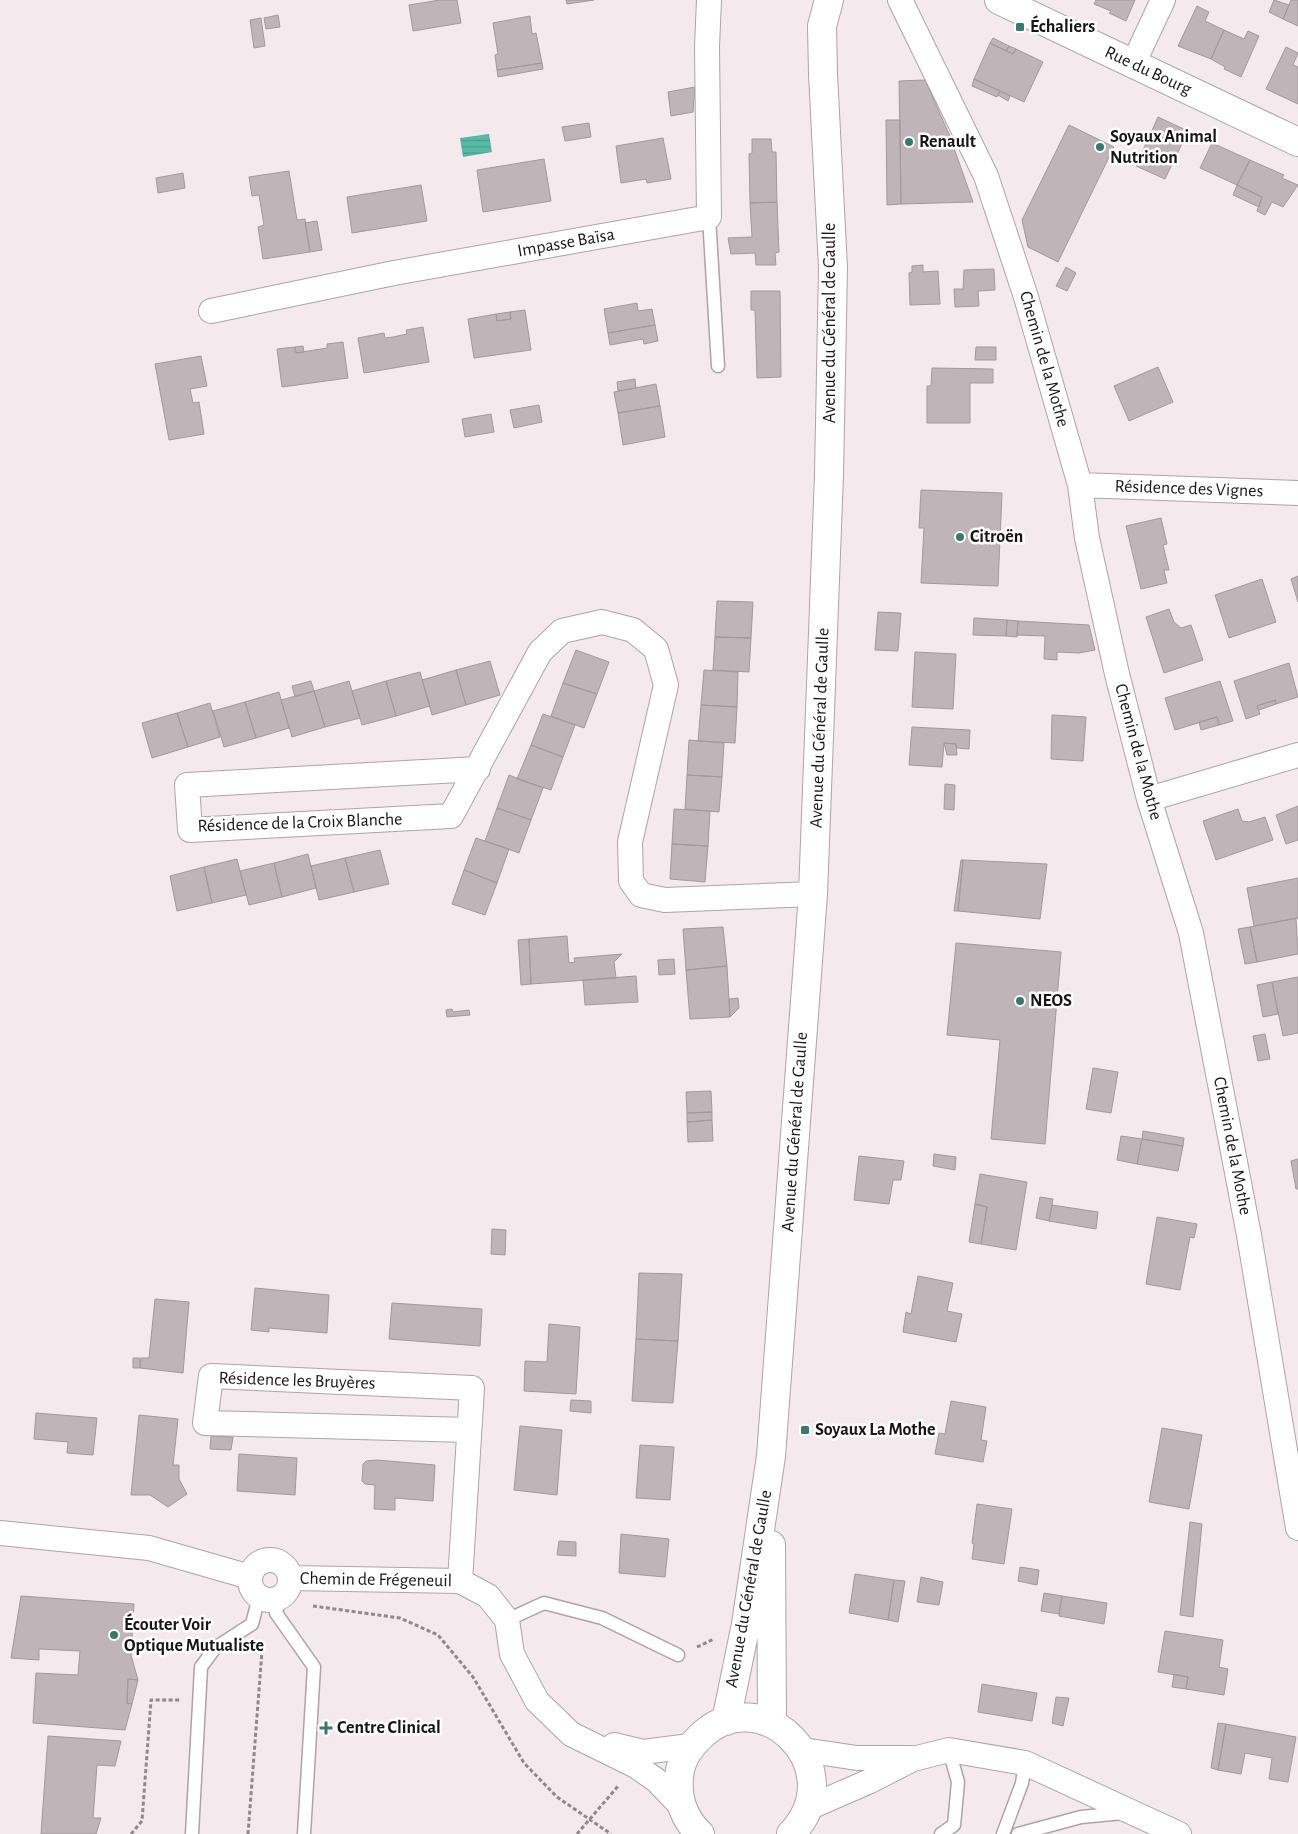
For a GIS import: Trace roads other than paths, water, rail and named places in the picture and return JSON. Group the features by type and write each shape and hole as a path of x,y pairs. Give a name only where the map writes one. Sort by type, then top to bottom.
{"main road":[{"name":"Avenue du Général de Gaulle","path":"726,1721 746,1624 771,1456 813,894 828,494 833,268 822,26 828,0"},
{"name":"Rue du Bourg","path":"999,0 1298,142"},
{"name":"Avenue du Général de Gaulle","path":"771,1456 772,1723"},
{"path":"700,1834 691,1825 682,1807 678,1787 680,1765 690,1746 706,1731 726,1721 741,1718 757,1719 772,1723 789,1734 802,1750 810,1769 812,1790 808,1808 800,1825 791,1834"}],"street":[{"path":"708,0 709,217"},
{"name":"Chemin de la Mothe","path":"900,0 986,176 1026,297 1080,485 1092,558 1118,674 1149,799 1191,933 1249,1235 1298,1528"},
{"path":"1133,64 1163,0"},
{"name":"Impasse Baïsa","path":"211,311 394,272 709,217"},
{"name":"Résidence des Vignes","path":"1080,485 1298,493"},
{"name":"Résidence de la Croix Blanche","path":"478,769 187,785 190,830 451,816 478,769 540,652 562,631 602,622 633,630 656,649 666,685 630,842 631,881 641,895 665,900 813,894"},
{"path":"1149,799 1298,755"},
{"name":"Résidence les Bruyères","path":"460,1581 472,1388 211,1376 205,1423 469,1430"},
{"name":"Chemin de Frégeneuil","path":"0,1533 149,1548 271,1592 460,1581 488,1596 507,1620"},
{"path":"507,1620 512,1654 537,1700 571,1734 636,1766 656,1780 682,1807"},
{"path":"571,1734 643,1752 690,1746"},
{"path":"802,1750 858,1758 913,1758 949,1750 1025,1762 1179,1834"},
{"path":"808,1808 870,1781 913,1758"}],"lane":[{"path":"709,217 718,366"},
{"path":"192,1834 201,1667 215,1648 252,1624 271,1592 314,1666 304,1834"},
{"path":"507,1620 544,1603 602,1618 678,1656"},
{"path":"941,1834 954,1824 958,1782 949,1750"},
{"path":"1003,1834 1022,1784 1025,1762"},
{"path":"1018,1834 1081,1817 1129,1812"}],"place":[{"name":"Échaliers","path":"1020,27"},
{"name":"Renault","path":"909,142"},
{"name":"Soyaux Animal Nutrition","path":"1100,147"},
{"name":"Citroën","path":"960,537"},
{"name":"NEOS","path":"1020,1001"},
{"name":"Soyaux La Mothe","path":"805,1430"},
{"name":"Écouter Voir Optique Mutualiste","path":"114,1635"},
{"name":"Centre Clinical","path":"326,1728"}]}
